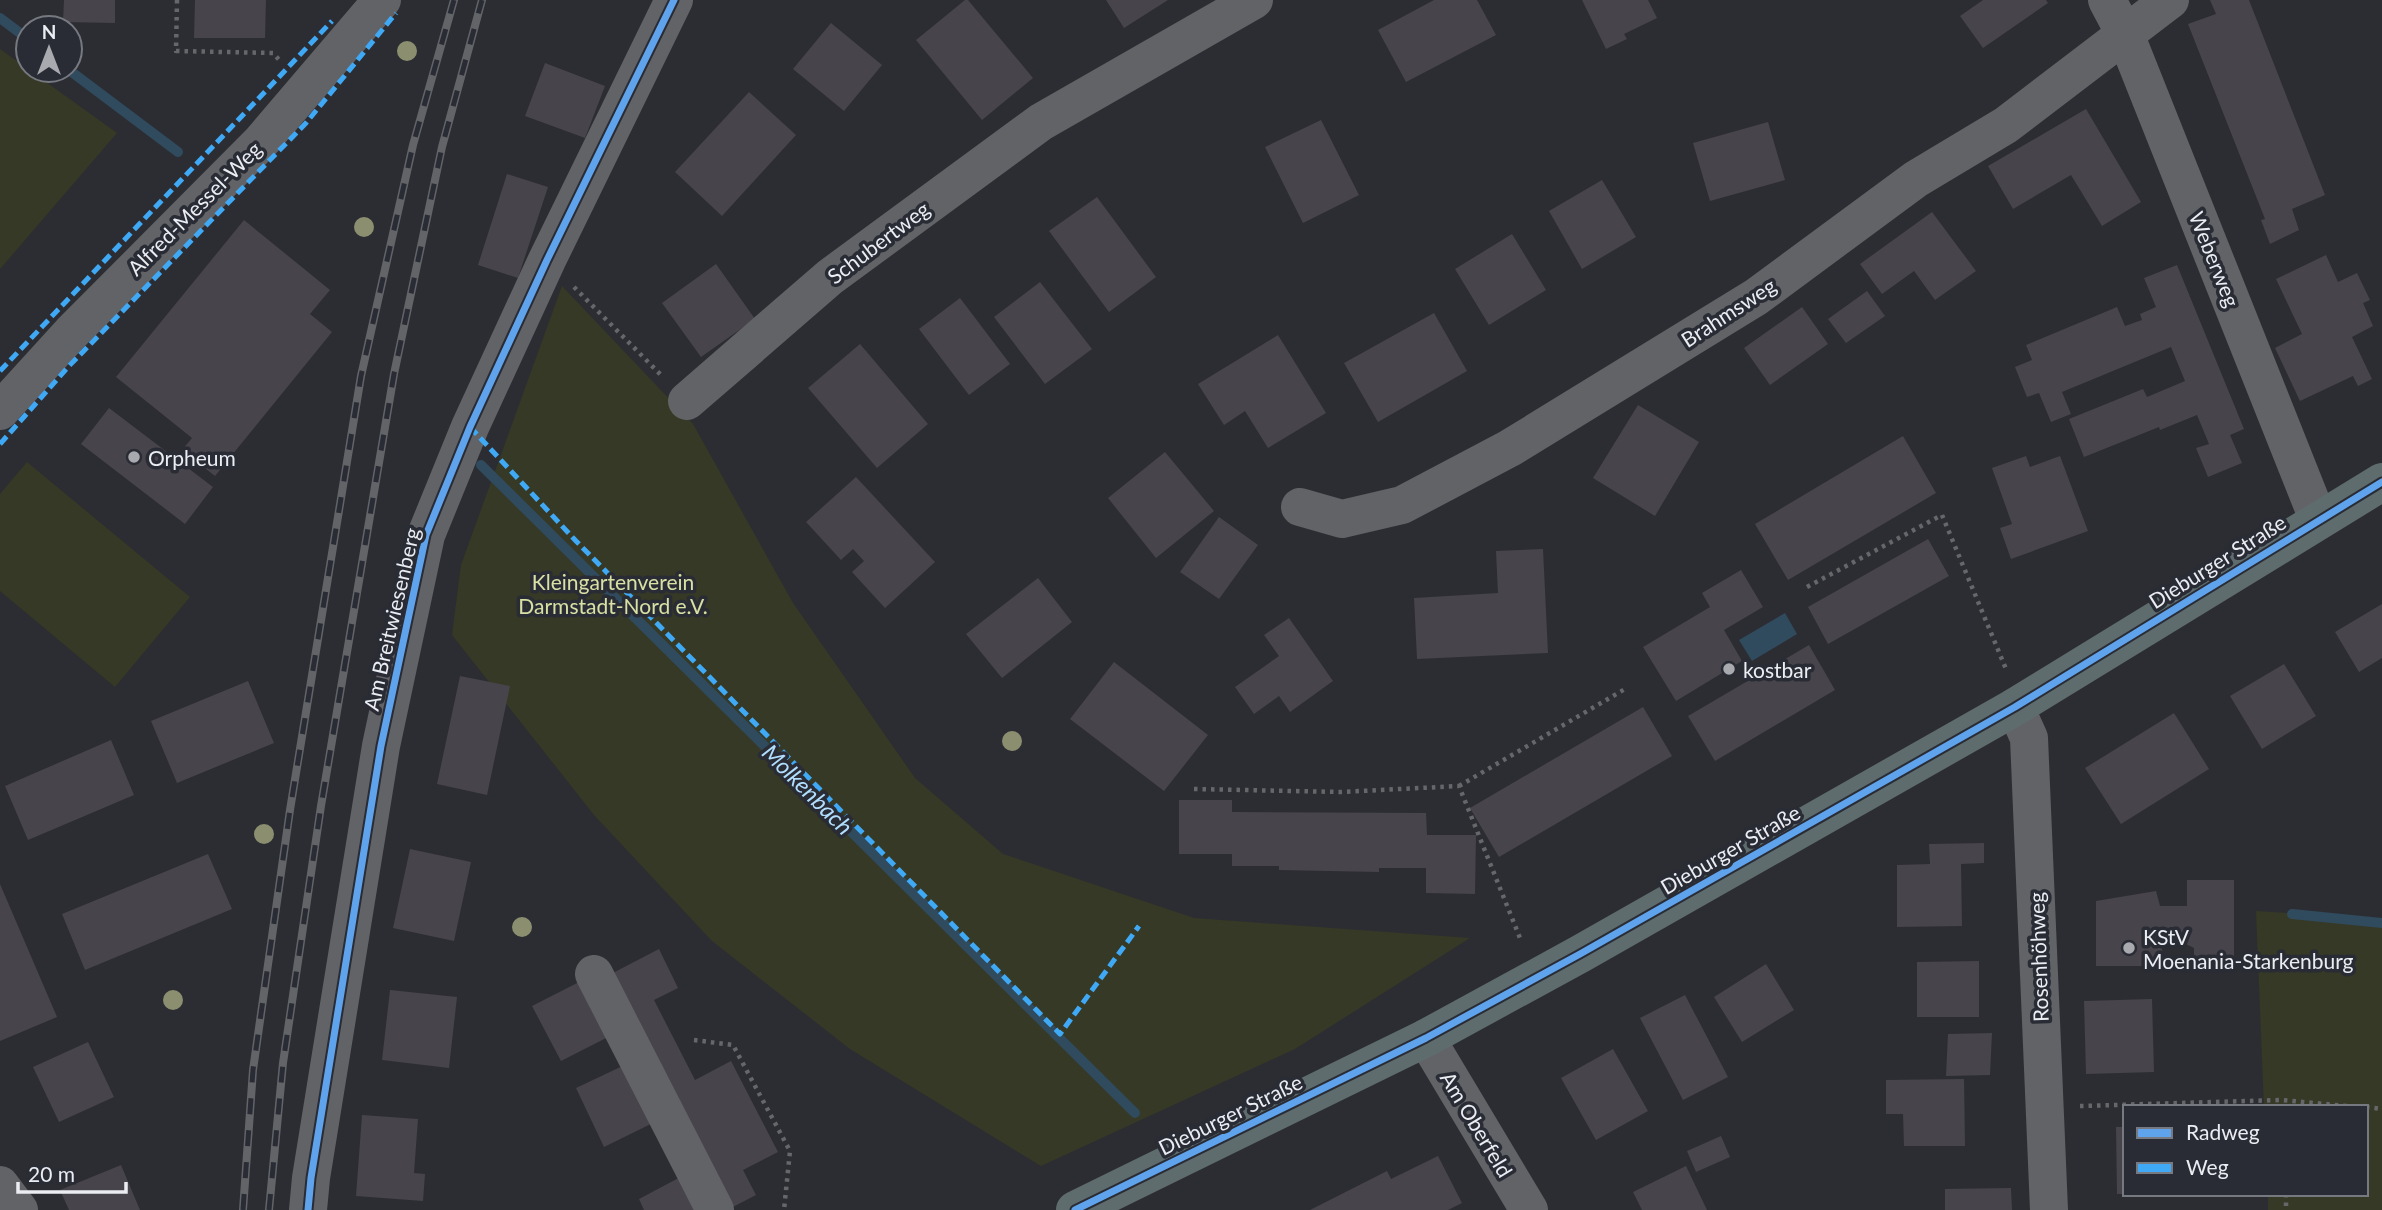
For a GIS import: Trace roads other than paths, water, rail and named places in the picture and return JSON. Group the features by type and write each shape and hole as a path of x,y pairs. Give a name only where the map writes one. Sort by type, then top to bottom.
{"main road":[{"name":"Dieburger Straße","path":"1074,1210 1426,1038 1580,954 2015,707 2382,482"}],"street":[{"name":"Alfred-Messel-Weg","path":"0,411 135,267 260,143 382,0"},
{"name":"Am Breitwiesenberg","path":"308,1210 381,746 426,534 470,427 547,260 674,0"},
{"name":"Schubertweg","path":"687,401 830,277 1041,122 1254,0"},
{"name":"Weberweg","path":"2107,0 2125,34 2318,519"},
{"name":"Brahmsweg","path":"1300,507 1342,519 1402,505 1510,448 1755,297 1916,179 2006,125 2170,0"},
{"name":"Rosenhöhweg","path":"2015,707 2029,738 2049,1210"},
{"path":"594,974 715,1210"},
{"name":"Am Oberfeld","path":"1426,1038 1529,1210"},
{"path":"0,1185 19,1210"}],"water":[{"path":"1785,613 1797,634 1752,661 1739,640"}],"waterway":[{"name":"Molkenbach","path":"0,18 14,28"},
{"name":"Molkenbach","path":"84,81 178,152"},
{"name":"Molkenbach","path":"481,465 1135,1113"},
{"name":"Molkenbach","path":"2292,914 2382,923"}],"railway":[{"path":"243,1210 253,1070 290,810 361,376 413,145 454,0"},
{"path":"269,1210 283,1063 321,806 394,374 442,147 482,0"}],"place":[{"name":"Orpheum","path":"134,457"},
{"name":"kostbar","path":"1729,669"},
{"name":"KStV Moenania-Starkenburg","path":"2129,948"}],"park label":[{"name":"Kleingartenverein Darmstadt-Nord e.V.","path":"613,593"}]}
